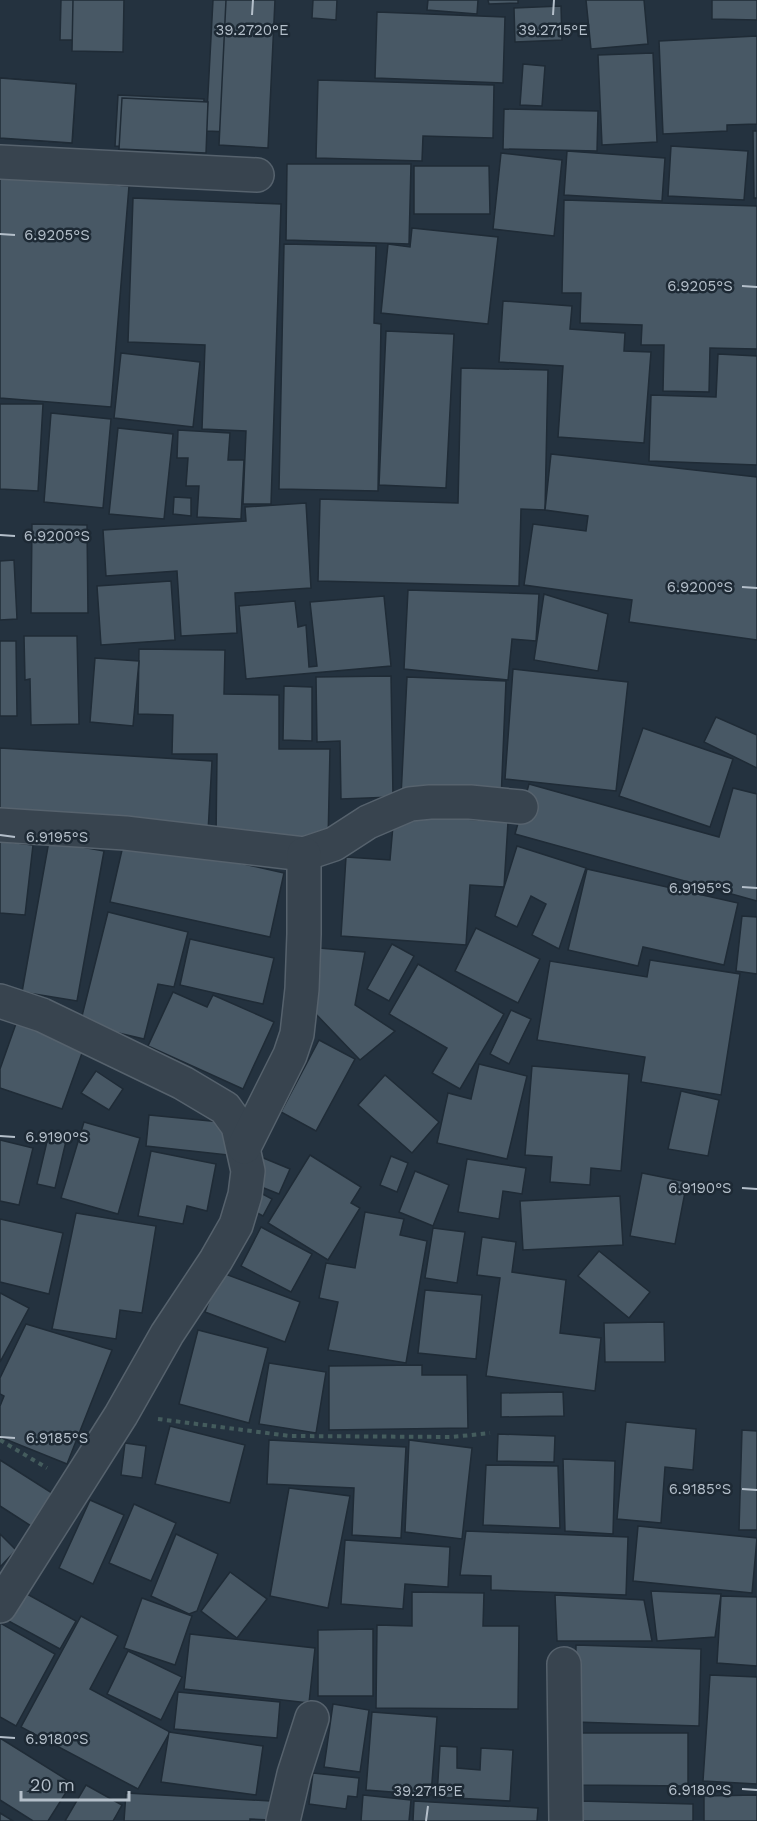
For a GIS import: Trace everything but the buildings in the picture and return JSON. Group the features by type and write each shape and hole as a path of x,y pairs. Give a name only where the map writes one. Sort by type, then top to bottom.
{"street":[{"path":"0,162 257,175"},
{"path":"0,825 125,833 304,854 334,844 368,822 410,804 470,802 521,807"},
{"path":"244,1147 290,1055 297,1034 303,967 304,854"},
{"path":"0,1000 52,1020 183,1083 225,1108 238,1126 248,1171 246,1195 236,1225 216,1260 167,1334 121,1415 0,1606"},
{"path":"564,1664 566,1821"},
{"path":"284,1821 294,1774 312,1718"}],"path":[{"path":"121,1415 290,1436 452,1437 490,1433"},
{"path":"0,1440 76,1485"}]}
